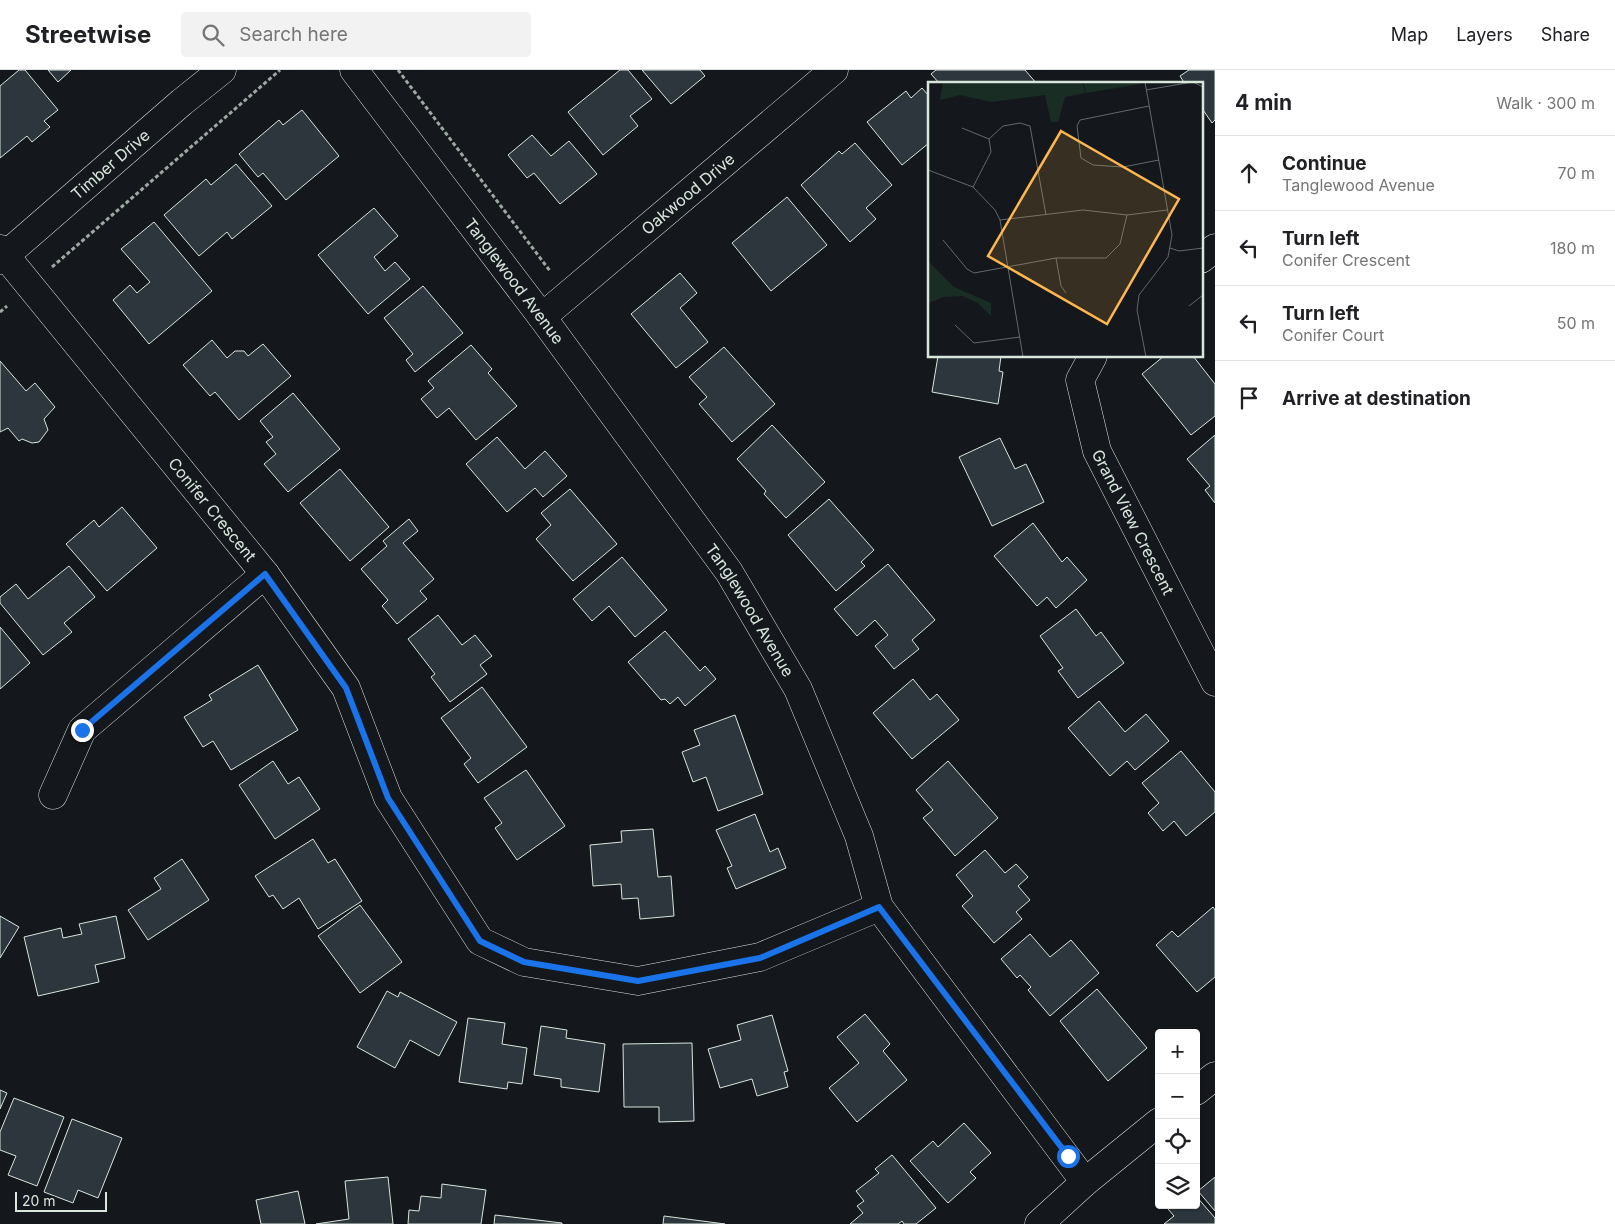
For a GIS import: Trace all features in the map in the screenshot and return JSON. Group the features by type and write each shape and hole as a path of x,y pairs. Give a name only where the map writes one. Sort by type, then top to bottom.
{"street":[{"name":"Timber Drive","path":"2,255 222,70"},
{"name":"Tanglewood Avenue","path":"354,70 542,317 729,572 798,689 859,836 879,907 1085,1182"},
{"name":"Oakwood Drive","path":"542,317 834,70"},
{"path":"1202,258 1215,248"},
{"name":"Conifer Crescent","path":"2,255 30,286 265,574 346,688 388,798 480,941 524,962 638,981 760,958 879,907"},
{"name":"Grand View Crescent","path":"1092,358 1080,380 1096,451 1215,682"},
{"path":"53,795 82,730 265,574"},
{"path":"1200,1088 1215,1076"},
{"path":"1039,1224 1085,1182 1155,1125"}],"path":[{"path":"0,312 280,70"},
{"path":"398,70 551,272"}],"building":[{"path":"19,70 25,70 58,110 44,121 50,127 32,142 27,136 0,158 0,86"},
{"path":"48,70 71,70 58,82"},
{"path":"620,70 628,70 652,99 630,116 638,126 603,155 568,112"},
{"path":"642,70 700,70 705,76 671,104"},
{"path":"936,70 1025,70 1035,82 938,82 931,74"},
{"path":"1189,70 1215,70 1215,120 1212,123 1202,108 1202,82 1184,82 1180,76"},
{"path":"922,88 928,95 928,144 902,165 867,122 906,91 911,98"},
{"path":"302,110 339,156 286,200 263,173 258,177 239,154 279,120 283,125"},
{"path":"532,135 551,156 569,141 597,174 560,204 534,173 527,178 508,155"},
{"path":"855,143 892,185 866,208 876,219 850,242 801,185 839,151 842,154"},
{"path":"236,164 272,206 232,239 227,232 199,256 164,215 206,179 211,185"},
{"path":"787,197 827,245 771,291 732,243"},
{"path":"374,208 398,236 374,257 385,271 395,262 410,279 368,314 318,255"},
{"path":"154,222 212,291 149,344 113,300 130,285 137,293 150,282 121,249"},
{"path":"680,273 697,293 680,308 708,342 676,368 631,314"},
{"path":"423,286 463,333 415,372 406,360 413,354 384,318"},
{"path":"212,340 227,358 235,351 244,351 248,356 263,344 291,376 239,420 215,392 210,396 183,365"},
{"path":"471,345 492,369 488,373 517,406 476,440 449,408 437,418 421,399 434,388 428,381"},
{"path":"724,347 775,404 732,442 699,404 707,397 689,377"},
{"path":"938,358 1001,358 999,371 1003,372 998,404 932,392"},
{"path":"1162,358 1195,358 1215,384 1215,416 1191,435 1142,374"},
{"path":"0,361 26,391 35,383 55,407 44,419 48,430 39,442 32,443 22,439 19,441 8,428 0,432"},
{"path":"293,393 340,449 288,492 264,464 276,454 266,442 273,437 260,421"},
{"path":"772,425 825,482 786,518 764,494 766,491 737,459"},
{"path":"1215,435 1215,503 1205,490 1210,486 1187,459"},
{"path":"497,437 525,469 545,451 567,476 543,497 535,488 507,512 466,464"},
{"path":"1000,438 1015,469 1026,464 1044,502 992,526 959,457"},
{"path":"340,469 389,527 350,561 300,503"},
{"path":"570,489 617,544 573,581 536,539 551,525 541,513"},
{"path":"829,499 874,550 861,562 865,566 836,591 788,535"},
{"path":"122,507 157,548 107,591 66,544 94,520 99,527"},
{"path":"409,519 418,531 403,543 434,579 420,591 427,599 397,624 382,606 388,600 361,569 387,546 383,541"},
{"path":"1033,523 1062,562 1067,557 1087,580 1056,608 1047,597 1037,606 994,556"},
{"path":"622,557 667,610 635,637 609,606 592,621 573,599"},
{"path":"888,564 935,620 912,640 919,649 894,669 875,646 888,635 875,620 857,636 834,609"},
{"path":"69,566 95,597 64,623 72,632 43,655 0,603 0,597 16,584 28,599"},
{"path":"1076,609 1096,636 1101,632 1124,663 1078,698 1058,671 1063,668 1040,636"},
{"path":"438,615 462,645 475,635 492,656 480,665 487,674 450,702 431,677 435,674 408,639"},
{"path":"0,627 30,663 0,689"},
{"path":"665,631 700,671 705,666 716,679 685,706 678,697 670,704 665,699 661,700 628,662"},
{"path":"258,665 298,730 231,770 213,741 203,747 184,717 212,700 209,695"},
{"path":"913,679 930,700 937,694 959,720 912,759 873,713"},
{"path":"482,687 527,747 478,783 464,764 471,758 441,718"},
{"path":"1099,701 1125,732 1146,714 1169,741 1135,770 1127,761 1110,776 1068,728"},
{"path":"735,715 763,794 718,811 706,777 693,782 682,752 700,745 694,730"},
{"path":"1181,751 1215,792 1215,812 1186,836 1174,821 1163,831 1148,813 1159,803 1142,783"},
{"path":"273,761 288,784 299,777 320,809 275,839 239,785"},
{"path":"948,761 998,818 955,856 923,818 933,810 916,790"},
{"path":"526,770 565,826 517,860 495,828 502,823 484,798"},
{"path":"755,814 770,852 778,848 786,868 736,889 727,868 732,866 716,830"},
{"path":"653,829 658,877 671,876 674,916 640,919 638,898 622,899 621,884 593,886 590,845 622,842 621,831"},
{"path":"313,839 328,863 335,859 362,901 318,929 299,898 283,909 273,895 269,897 255,876"},
{"path":"985,850 1005,873 1016,864 1028,877 1018,886 1030,900 1016,912 1022,919 994,943 962,906 973,896 956,875"},
{"path":"182,859 209,900 148,940 128,910 161,889 154,878"},
{"path":"360,905 402,962 360,993 318,936"},
{"path":"1213,907 1215,910 1215,977 1197,992 1156,945 1172,931 1178,937"},
{"path":"0,916 19,927 0,958"},
{"path":"116,916 125,958 95,965 99,982 38,996 24,937 61,928 63,938 82,934 79,924"},
{"path":"1030,934 1050,957 1071,940 1099,973 1050,1016 1028,990 1031,987 1020,975 1017,978 1001,959"},
{"path":"1097,989 1147,1048 1108,1081 1060,1021"},
{"path":"387,991 398,997 400,992 457,1022 439,1056 410,1040 395,1068 357,1047"},
{"path":"865,1014 890,1044 883,1051 907,1080 857,1122 829,1088 859,1063 837,1037"},
{"path":"772,1015 788,1071 784,1072 788,1087 757,1096 752,1079 720,1088 708,1049 741,1040 737,1025"},
{"path":"468,1018 505,1023 502,1044 527,1048 522,1084 508,1082 507,1089 459,1082"},
{"path":"541,1026 567,1030 566,1038 605,1044 599,1092 561,1087 561,1079 534,1075"},
{"path":"692,1043 694,1121 659,1122 659,1107 624,1107 623,1044"},
{"path":"0,1090 7,1093 0,1109"},
{"path":"14,1098 64,1117 37,1186 8,1175 16,1156 0,1150 0,1132"},
{"path":"72,1119 122,1138 98,1198 78,1190 73,1203 44,1192"},
{"path":"964,1123 991,1153 970,1172 976,1178 948,1203 910,1161 933,1141 938,1147"},
{"path":"892,1155 936,1208 916,1224 904,1224 902,1221 898,1224 850,1224 863,1213 857,1206 864,1201 856,1191 879,1173 875,1169"},
{"path":"388,1177 393,1224 316,1224 349,1219 345,1181"},
{"path":"1215,1177 1215,1211 1200,1193 1200,1189"},
{"path":"442,1184 486,1190 481,1224 408,1224 409,1210 419,1211 421,1196 441,1198"},
{"path":"298,1191 305,1224 261,1224 256,1200"},
{"path":"1200,1201 1215,1218 1215,1224 1164,1224 1174,1216 1168,1209 1200,1209"},
{"path":"495,1215 562,1223 562,1224 494,1224"},
{"path":"664,1216 725,1224 663,1224"}],"route":[{"path":"82,730 265,574 346,688 388,798 446,891 480,941 524,962 638,981 760,958 879,907 1068,1156"}]}
